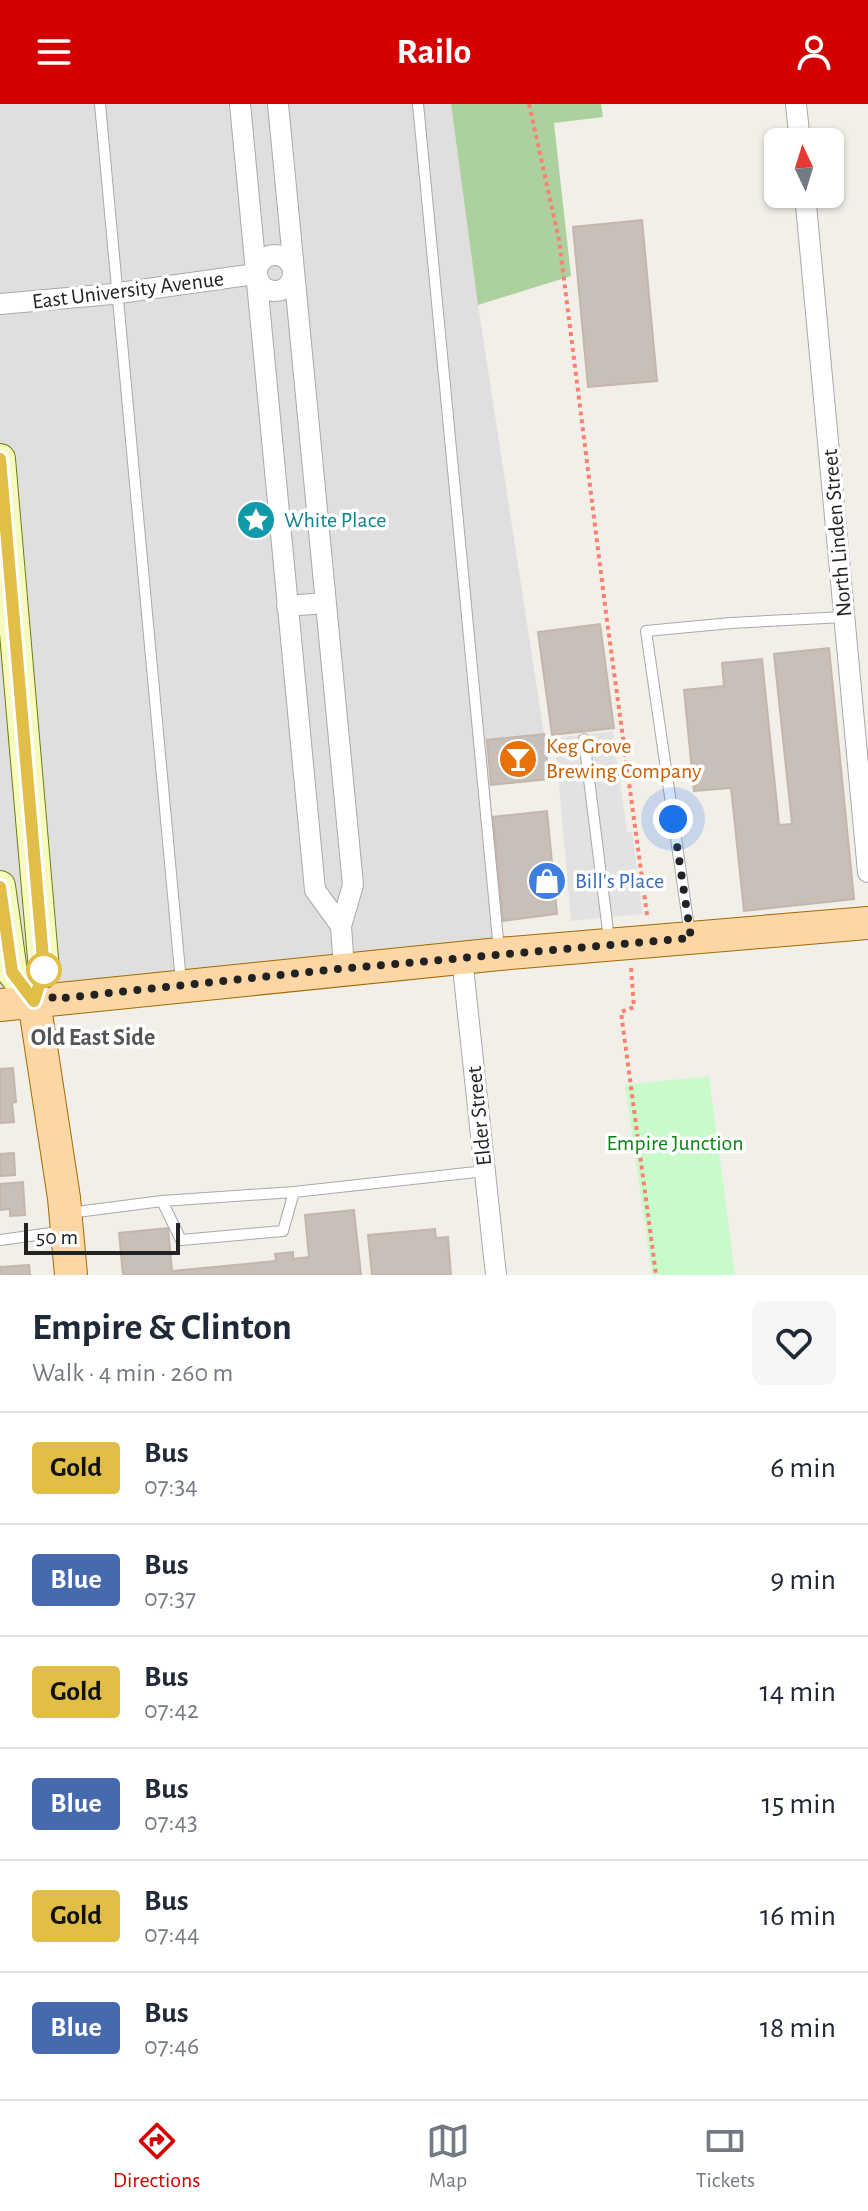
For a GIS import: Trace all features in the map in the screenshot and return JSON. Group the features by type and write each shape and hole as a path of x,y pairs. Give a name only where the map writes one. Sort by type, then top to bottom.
{"main road":[{"path":"0,1005 499,954 868,923"},
{"path":"34,1001 71,1275"}],"street":[{"path":"240,104 315,890 341,926"},
{"path":"278,104 353,885 341,926 344,969"},
{"path":"796,104 799,128"},
{"name":"North Linden Street","path":"806,208 844,617 862,752 868,872"},
{"name":"East University Avenue","path":"0,304 118,293 256,274"},
{"path":"256,274 266,289 278,291 288,285 294,274"},
{"path":"0,459 9,670 44,970 34,1001"},
{"path":"287,606 325,603"},
{"path":"0,886 12,972 34,1001"},
{"name":"Elder Street","path":"462,958 496,1275"}],"lane":[{"path":"100,104 181,985"},
{"path":"418,104 499,954"},
{"path":"691,938 646,631 844,617"},
{"path":"584,739 588,777 619,944"},
{"path":"0,1240 162,1201 294,1192 485,1171"},
{"path":"162,1201 181,1240 283,1231 294,1192"}],"path":[{"path":"529,104 559,240 648,919 626,922 619,944 634,1007 621,1012 656,1275"},
{"path":"588,777 628,773"}],"shaded area":[{"name":"White Place","path":"0,104 451,104 478,305 544,734 486,740 503,941 0,991"},
{"path":"613,731 627,832 632,832 643,914 571,921 555,738"}],"green space":[{"path":"451,104 601,104 603,117 554,123 571,276 478,305"},
{"name":"Empire Junction","path":"709,1076 735,1275 652,1275 625,1085"}],"building":[{"path":"642,220 657,381 588,387 573,227"},
{"path":"600,624 614,728 552,735 538,632"},
{"path":"829,648 854,899 744,911 731,788 694,791 684,690 724,686 722,663 762,659 779,825 792,824 774,654"},
{"name":"Keg Grove Brewing Company","path":"544,734 549,779 491,785 487,740"},
{"path":"547,811 557,914 503,921 493,817"},
{"path":"13,1068 14,1122 0,1123 0,1069"},
{"path":"14,1153 15,1175 0,1176 0,1154"},
{"path":"23,1182 25,1215 10,1216 10,1209 0,1210 0,1184"},
{"path":"354,1210 361,1275 123,1275 119,1233 168,1228 172,1271 276,1261 275,1254 293,1252 293,1259 309,1257 305,1215"},
{"path":"435,1229 436,1238 448,1237 451,1275 372,1275 368,1235"},
{"path":"29,1265 30,1275 0,1275 0,1267"}],"bus line":[{"name":"Gold","path":"0,459 44,970 34,1001 12,972 0,887"}],"place":[{"name":"White Place","path":"256,520"},
{"name":"Keg Grove Brewing Company","path":"518,759"},
{"name":"Bill's Place","path":"547,881"}],"district":[{"name":"Old East Side","path":"93,1038"}],"route":[{"path":"44,970 53,999 337,969 691,938 673,819"}]}
